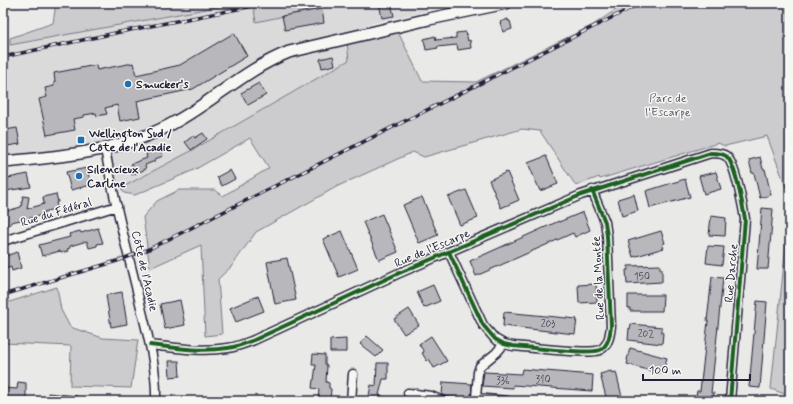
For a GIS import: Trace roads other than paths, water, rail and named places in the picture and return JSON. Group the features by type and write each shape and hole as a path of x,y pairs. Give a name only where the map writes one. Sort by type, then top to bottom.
{"main road":[{"path":"3,162 59,156 105,148 132,140 168,126 198,108 253,70 289,52 506,3"}],"street":[{"name":"Côte de l'Acadie","path":"105,148 117,206 150,345 155,374 156,401"},
{"name":"Rue de l'Escarpe","path":"150,345 192,349 227,348 237,346 397,274 592,190 711,153 721,153"},
{"name":"Rue Darche","path":"721,153 727,156 732,163 743,205 745,219 730,401"},
{"name":"Rue de la Montée","path":"449,252 483,326 495,339 504,344 513,346 586,352 600,350 610,337 611,326 607,236 605,222 592,190"},
{"name":"Rue du Fédéral","path":"3,241 117,206"},
{"path":"504,344 496,353 480,366 474,399 507,401"},
{"path":"351,401 354,374"},
{"path":"408,393 431,396 443,401"}],"railway":[{"path":"3,57 120,32 269,3"},
{"path":"3,295 117,261 149,249 641,3"}],"place":[{"name":"Smucker's","path":"128,84"},
{"name":"Wellington Sud / Côte de l'Acadie","path":"81,140"},
{"name":"Silencieux Carline","path":"79,176"}],"park label":[{"name":"Parc de l'Escarpe","path":"668,105"}]}
